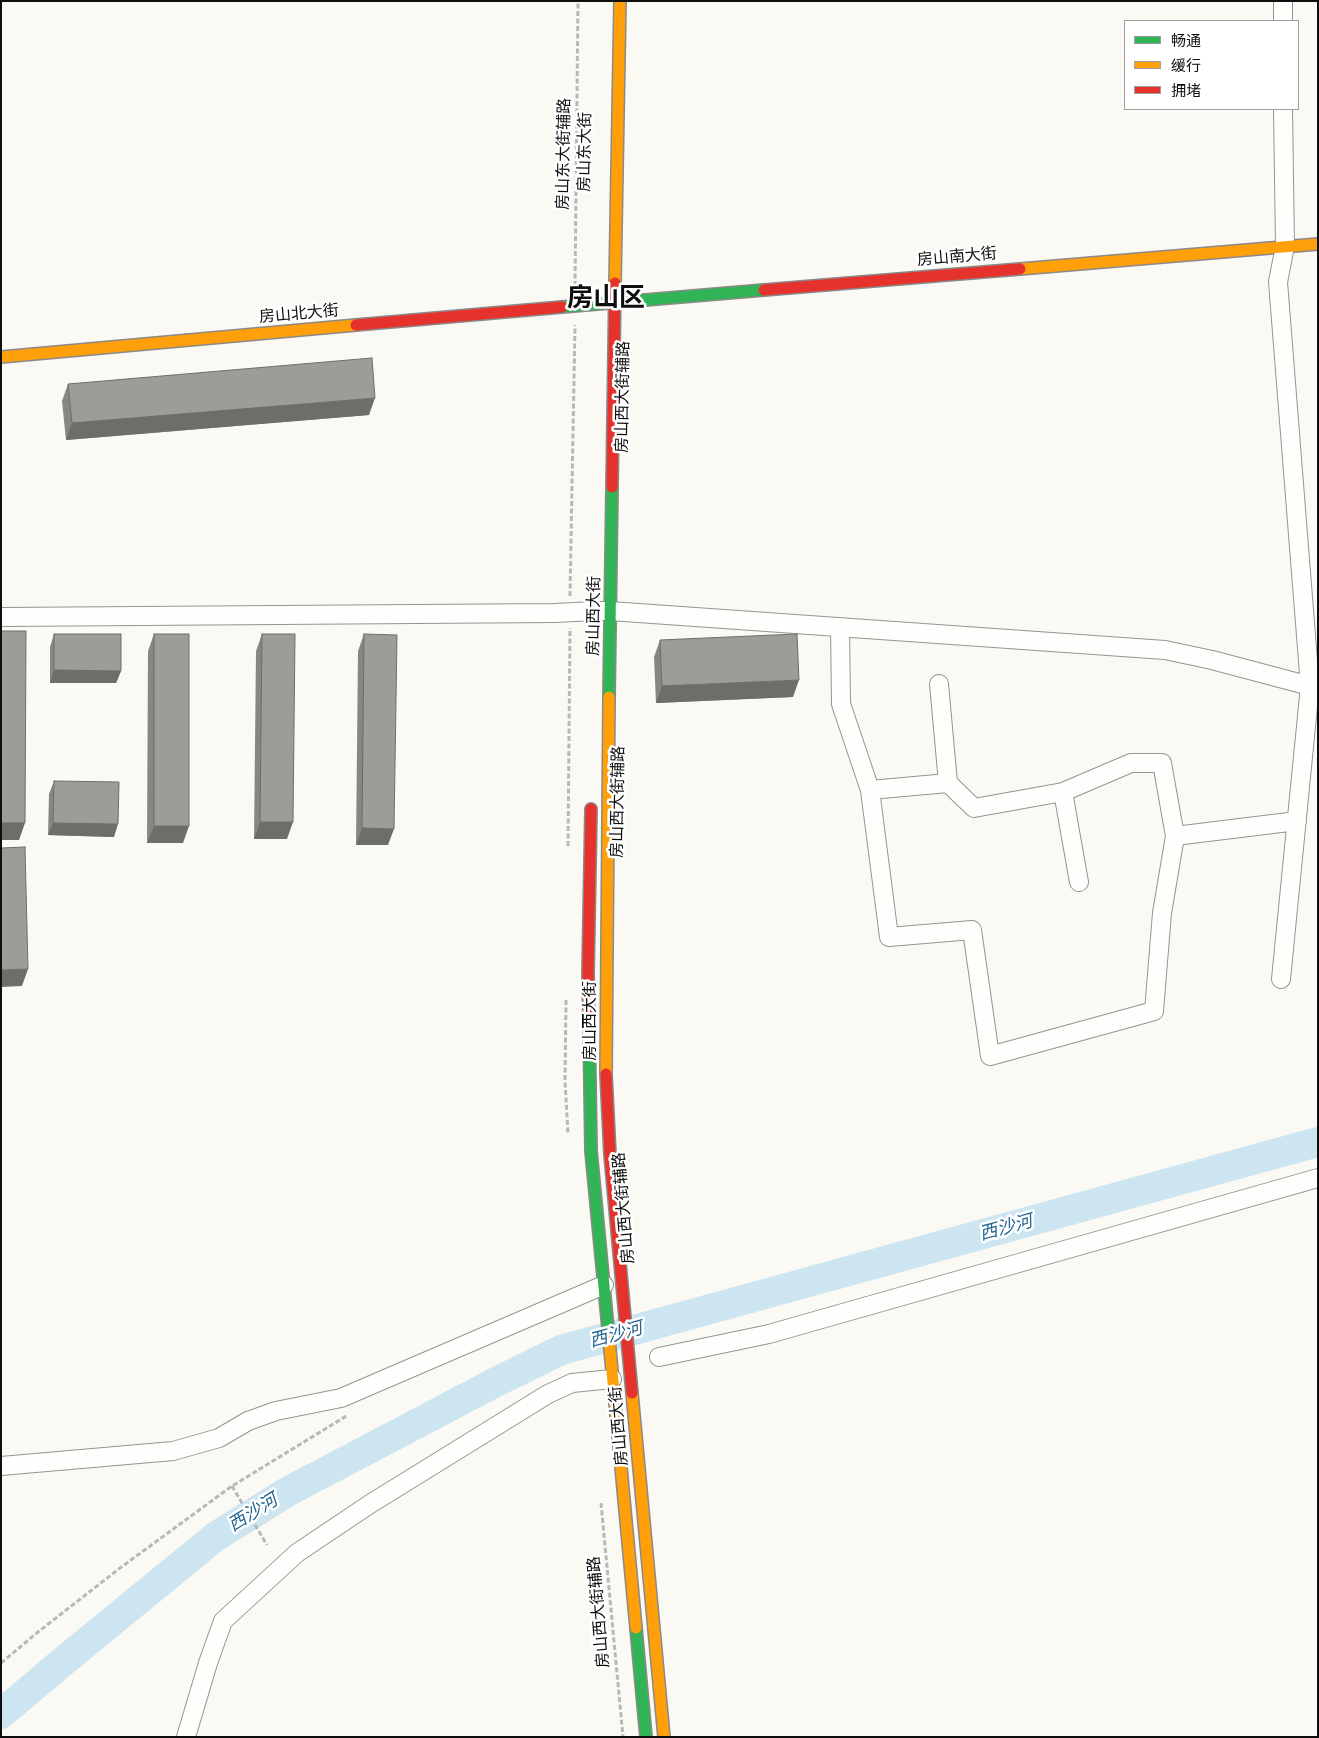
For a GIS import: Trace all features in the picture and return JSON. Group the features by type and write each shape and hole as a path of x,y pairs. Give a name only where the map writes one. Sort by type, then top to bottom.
{"main road":[{"name":"房山东大街","path":"616,302 620,1"},
{"name":"房山南大街","path":"599,304 1318,244"},
{"name":"房山西大街","path":"616,302 599,611 606,1068 610,1155 664,1737"},
{"name":"房山北大街","path":"1,358 599,304"},
{"name":"房山西大街","path":"591,796 588,974 591,1142 646,1737"}],"street":[{"path":"1282,1 1283,20"},
{"path":"1281,979 1297,821 1314,686 1278,282 1285,246 1283,110"},
{"path":"1,617 545,614 599,611 1165,650 1314,686"},
{"path":"840,627 841,704 870,790 889,937 972,930 990,1056 1154,1011 1162,913 1175,836 1162,763 1131,763 1063,792 974,808 948,783 939,684"},
{"path":"870,790 948,783"},
{"path":"1063,792 1079,882"},
{"path":"1175,836 1297,821"},
{"path":"659,1358 769,1334 1318,1178"},
{"path":"1,1466 173,1451 219,1438 248,1421 276,1411 341,1398 604,1285"},
{"path":"186,1737 208,1663 224,1621 297,1553 370,1504 548,1394 572,1383 611,1371"}],"path":[{"name":"房山东大街辅路","path":"575,306 578,1"},
{"path":"1,1663 120,1568 232,1486 351,1413"},
{"path":"232,1486 266,1545"},
{"name":"房山西大街辅路","path":"601,1498 623,1737"}],"building":[{"path":"372,358 375,398 72,423 68,384"},
{"path":"1,631 26,631 25,823 1,823"},
{"path":"54,634 121,634 121,671 54,670"},
{"path":"154,634 189,634 189,826 154,826"},
{"path":"262,634 295,634 293,822 260,822"},
{"path":"364,634 397,635 394,829 362,828"},
{"path":"797,634 799,680 662,686 660,640"},
{"path":"54,781 119,782 118,824 53,823"},
{"path":"25,847 28,969 1,970 1,848"}],"waterway":[{"name":"西沙河","path":"1,1714 215,1537 287,1492 561,1350 1318,1142"}],"traffic: fast":[{"path":"562,307 764,290"},
{"path":"609,697 612,487"},
{"path":"589,1019 591,1151 609,1339"},
{"path":"636,1628 646,1737"}],"traffic: slow":[{"path":"615,283 620,1"},
{"path":"1020,269 1318,244"},
{"path":"1,357 356,325"},
{"path":"606,1074 609,697"},
{"path":"609,1339 636,1628"},
{"path":"632,1393 664,1737"}],"traffic: jam":[{"path":"764,290 1020,269"},
{"path":"612,487 615,283"},
{"path":"356,325 562,307"},
{"path":"589,1019 591,809"},
{"path":"606,1074 610,1155 632,1393"}],"district":[{"name":"房山区","path":"606,298"}]}
